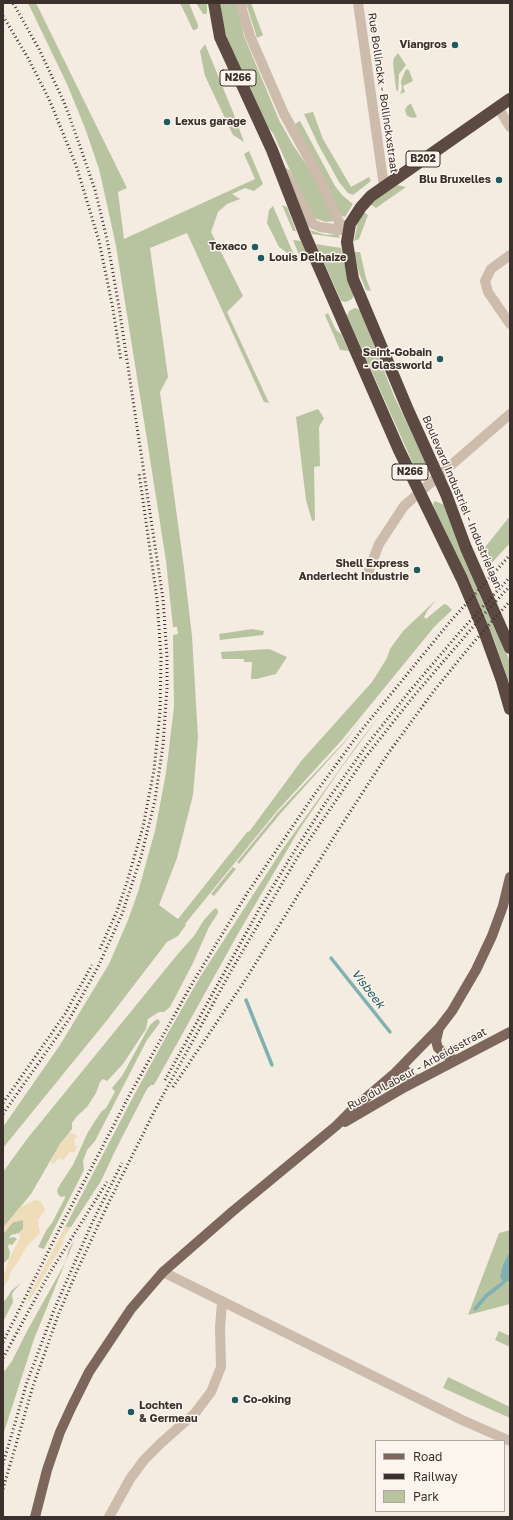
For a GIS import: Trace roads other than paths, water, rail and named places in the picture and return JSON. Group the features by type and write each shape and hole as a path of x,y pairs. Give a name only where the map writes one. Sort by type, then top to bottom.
{"highway":[{"name":"N266","path":"214,3 220,37 272,150 305,235 399,450 462,579 484,631 502,681 510,709"},
{"name":"B202","path":"348,230 350,224 361,207 371,196 510,99"},
{"name":"Boulevard Industriel - Industrielaan","path":"348,230 347,250 353,279 408,410 439,476 466,548 510,648"}],"main road":[{"path":"35,1517 41,1490 53,1451 72,1406 89,1372 131,1309 163,1272 233,1211 336,1126 354,1108 402,1067 439,1028 452,1011 476,970 492,936 510,877"},
{"path":"439,1028 436,1041 438,1048 450,1058 455,1060"},
{"name":"Rue du Labeur - Arbeidsstraat","path":"336,1126 416,1081 510,1032"},
{"path":"402,1067 416,1081"}],"street":[{"name":"N266","path":"241,3 250,36 284,114 320,179 339,222 348,230"},
{"name":"Rue Bollinckx - Bollinckxstraat","path":"358,3 384,186"},
{"path":"498,107 510,127"},
{"name":"N266","path":"272,150 313,224 320,228 348,230"},
{"path":"510,255 491,269 486,281 488,292 510,324"},
{"path":"368,572 379,544 404,506 510,414"},
{"path":"163,1272 462,1420 510,1441"},
{"path":"109,1517 130,1479 144,1460 195,1413 211,1392 221,1367 220,1328 222,1302"}],"water":[{"path":"510,1251 510,1281 504,1282 500,1277 503,1265"}],"waterway":[{"name":"Visbeek","path":"331,958 390,1032"},
{"name":"Visbeek","path":"246,1000 272,1065"},
{"path":"475,1309 486,1296 504,1282"}],"railway":[{"path":"3,1114 70,1018 98,967 122,914 141,857 155,800 163,745 167,688 167,657 163,599 119,307 107,239 95,190 64,102 39,49 13,3"},
{"path":"3,16 28,58 49,99 76,165 99,241 113,309 121,361"},
{"path":"100,949 117,911 143,827 154,770 160,712 161,657 157,599 139,473"},
{"path":"3,1342 62,1224 129,1096 193,982 248,892 314,795 360,732 449,623 510,555"},
{"path":"165,1080 261,906 326,802 369,742 409,692 459,633 510,577"},
{"path":"3,1489 33,1386 59,1313 77,1271 108,1204 156,1108 231,971 297,858 364,759 413,697 510,586"},
{"path":"173,1087 244,982 387,755 433,692 472,644 510,601"},
{"path":"3,1103 65,1014 92,965"},
{"path":"3,1464 27,1382 54,1310 92,1223 122,1163"},
{"path":"3,1358 49,1274 107,1182"}],"place":[{"name":"Viangros","path":"455,45"},
{"name":"Lexus garage","path":"167,122"},
{"name":"Blu Bruxelles","path":"499,180"},
{"name":"Texaco","path":"255,247"},
{"name":"Louis Delhaize","path":"261,258"},
{"name":"Saint-Gobain - Glassworld","path":"440,359"},
{"name":"Shell Express Anderlecht Industrie","path":"417,570"},
{"name":"Co-oking","path":"235,1400"},
{"name":"Lochten & Germeau","path":"131,1412"}]}
